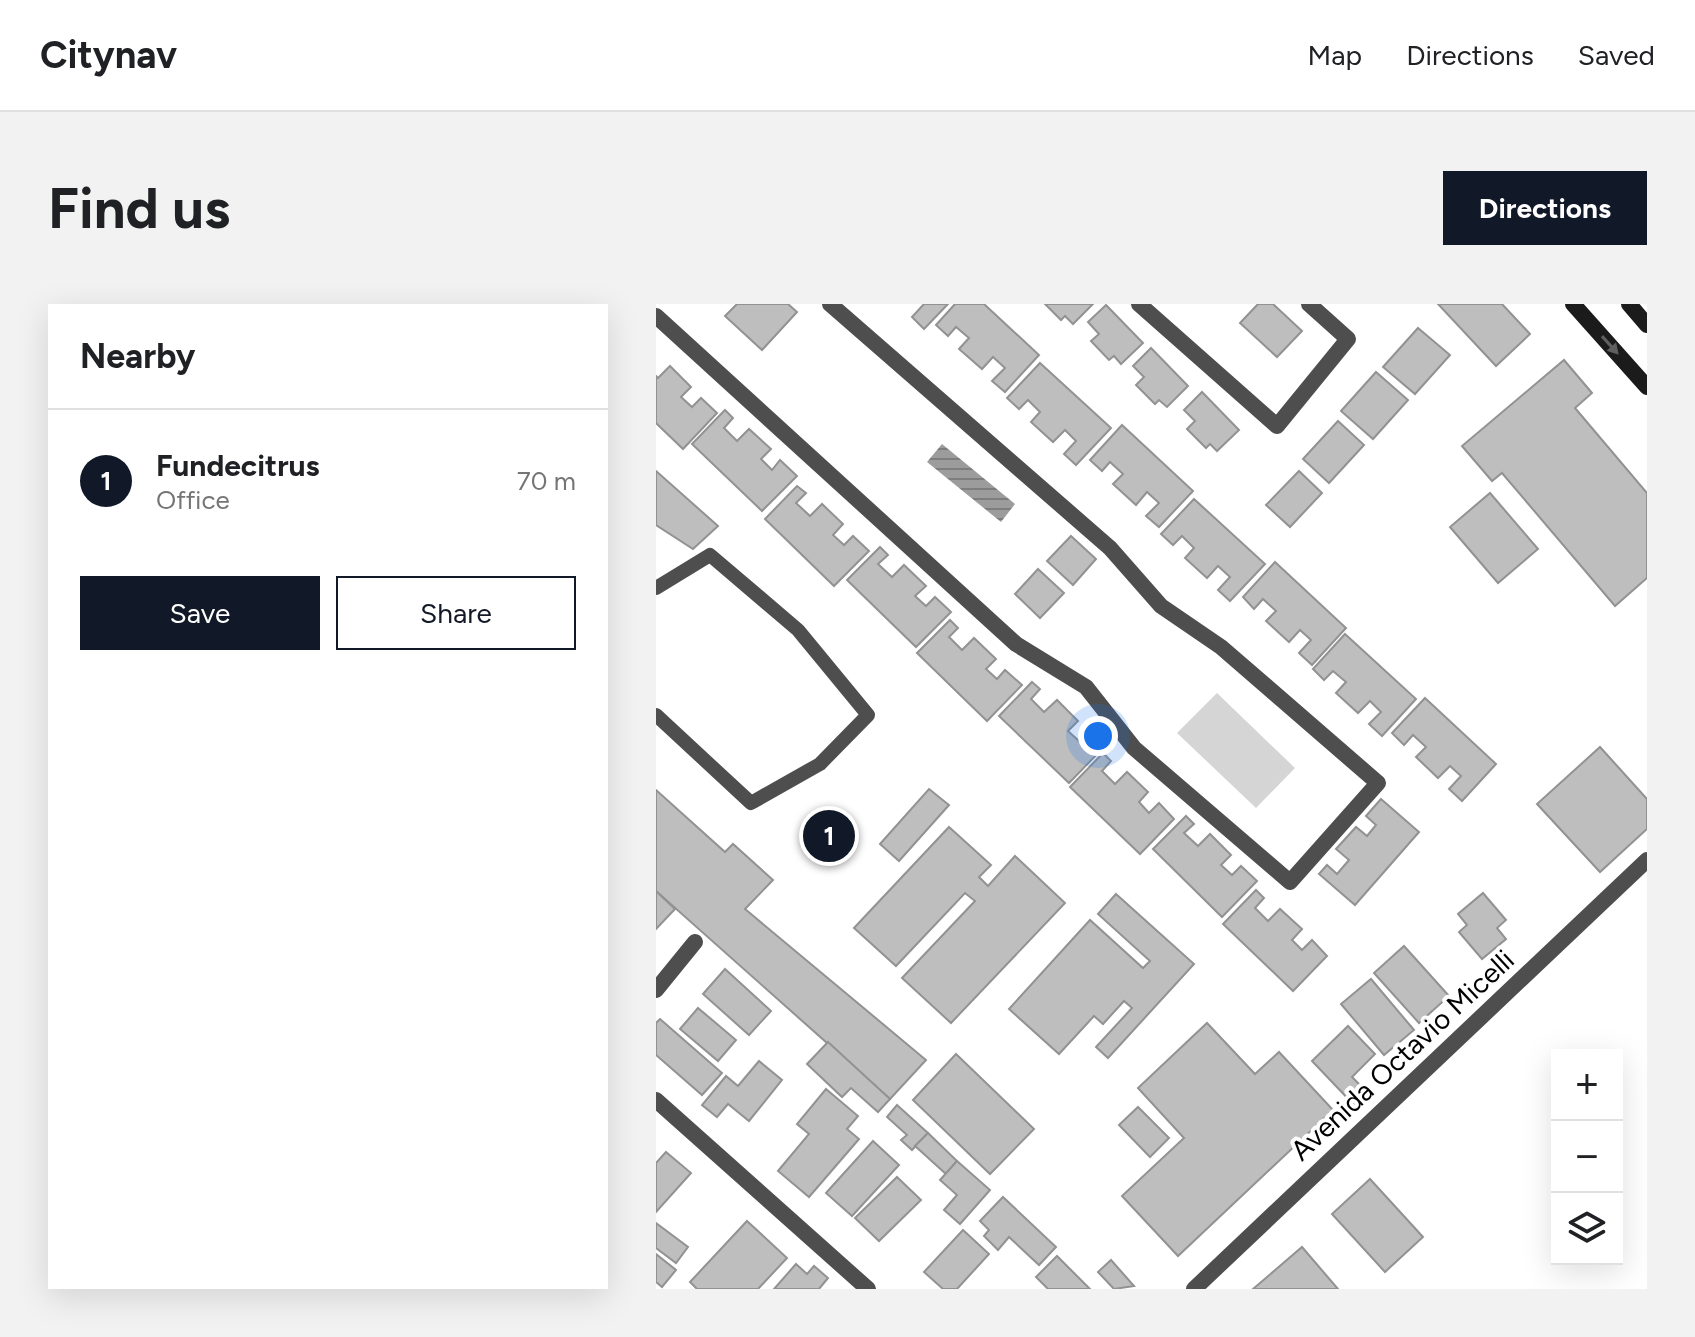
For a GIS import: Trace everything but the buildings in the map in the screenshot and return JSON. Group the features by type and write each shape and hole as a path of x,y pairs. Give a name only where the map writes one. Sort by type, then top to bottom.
{"main road":[{"path":"1573,304 1647,387"},
{"path":"1629,304 1647,325"}],"street":[{"path":"656,316 1016,644 1086,687 1134,748 1290,882 1378,783 1221,647 1161,606 1110,548 830,304"},
{"path":"1139,304 1277,426 1348,339 1309,304"},
{"name":"Avenida Octavio Micelli","path":"1194,1289 1647,860"},
{"path":"656,990 695,942"},
{"path":"656,1100 868,1289"}],"lane":[{"path":"656,588 710,555 798,630 868,715 820,764 751,803 656,715"}],"shaded area":[{"path":"942,444 1015,504 1001,522 927,462"},
{"path":"1217,693 1295,768 1256,808 1177,733"}],"place":[{"name":"Fundecitrus","path":"829,836"}]}
